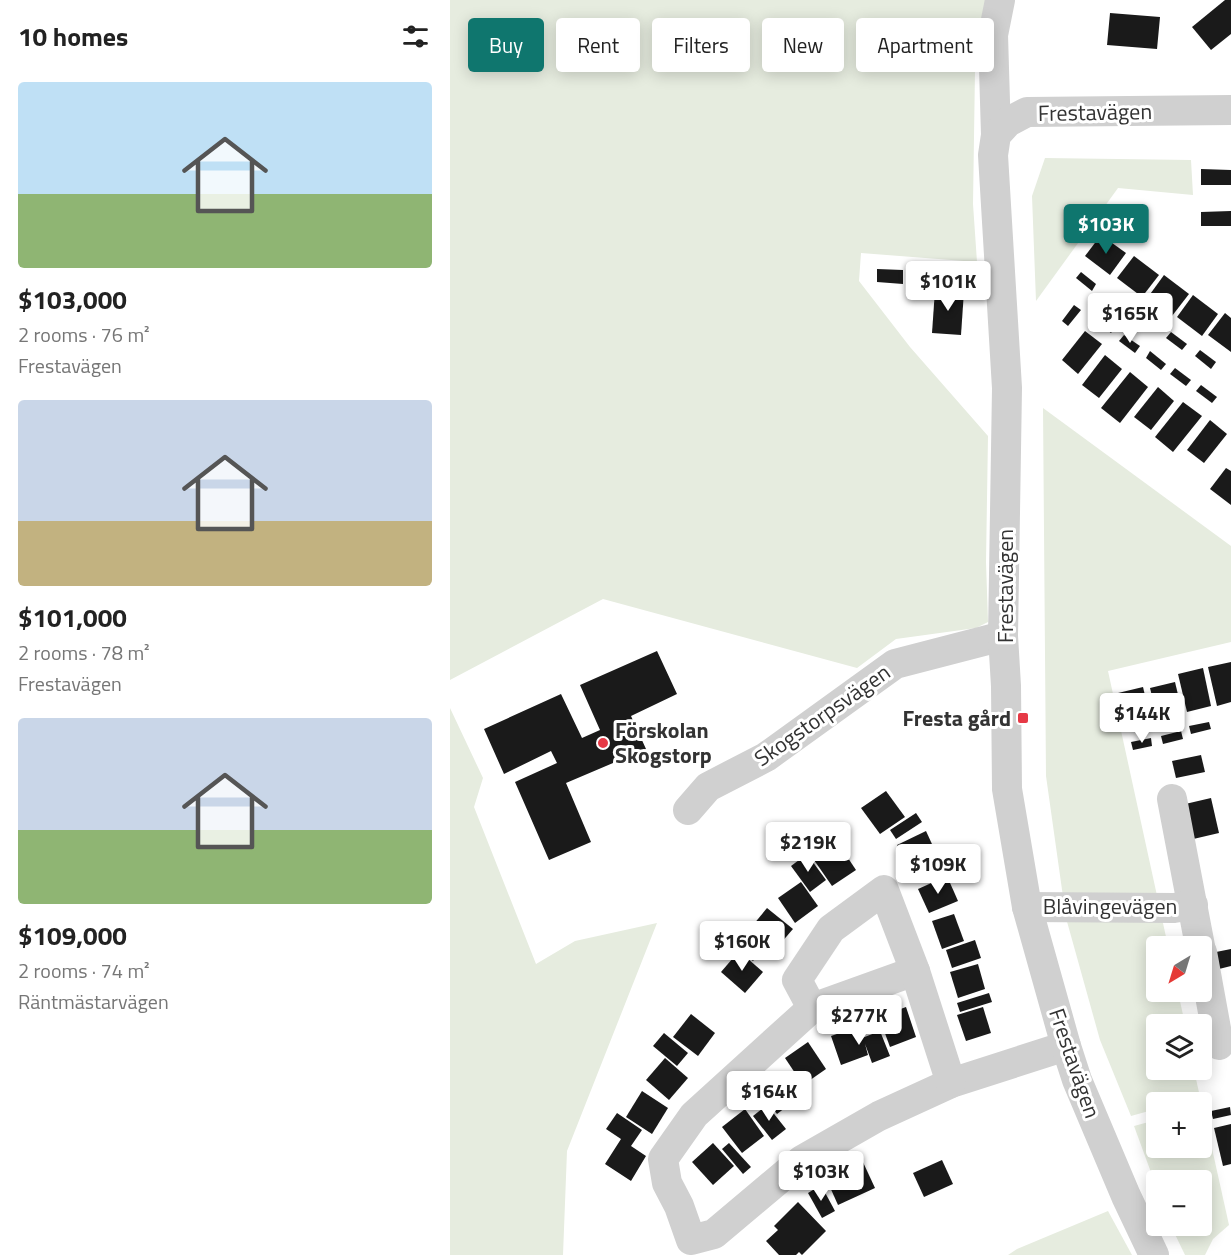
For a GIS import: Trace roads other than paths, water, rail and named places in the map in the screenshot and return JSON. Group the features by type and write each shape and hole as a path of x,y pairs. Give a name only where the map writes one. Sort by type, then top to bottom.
{"street":[{"path":"996,135 993,35 1000,0"},
{"name":"Frestavägen","path":"1154,1255 1081,1090 1066,1046 1027,907 1007,789 1003,636 1007,388 993,155 996,135 1008,122 1027,112 1231,110"},
{"name":"Skogstorpsvägen","path":"688,810 708,787 766,757 895,664 1003,636"},
{"name":"Blåvingevägen","path":"1172,800 1198,936"},
{"path":"812,1008 797,980 831,929 884,890 915,971 951,1083"},
{"name":"Blåvingevägen","path":"1027,907 1174,908 1193,905"},
{"path":"915,971 812,1008 694,1115 663,1159 667,1183 679,1206 691,1240 714,1234 802,1160 879,1116 951,1083 1066,1046"},
{"path":"1211,1002 1219,1045"}],"place":[{"name":"Fresta gård","path":"1023,718"},
{"name":"Förskolan Skogstorp","path":"603,743"}]}
